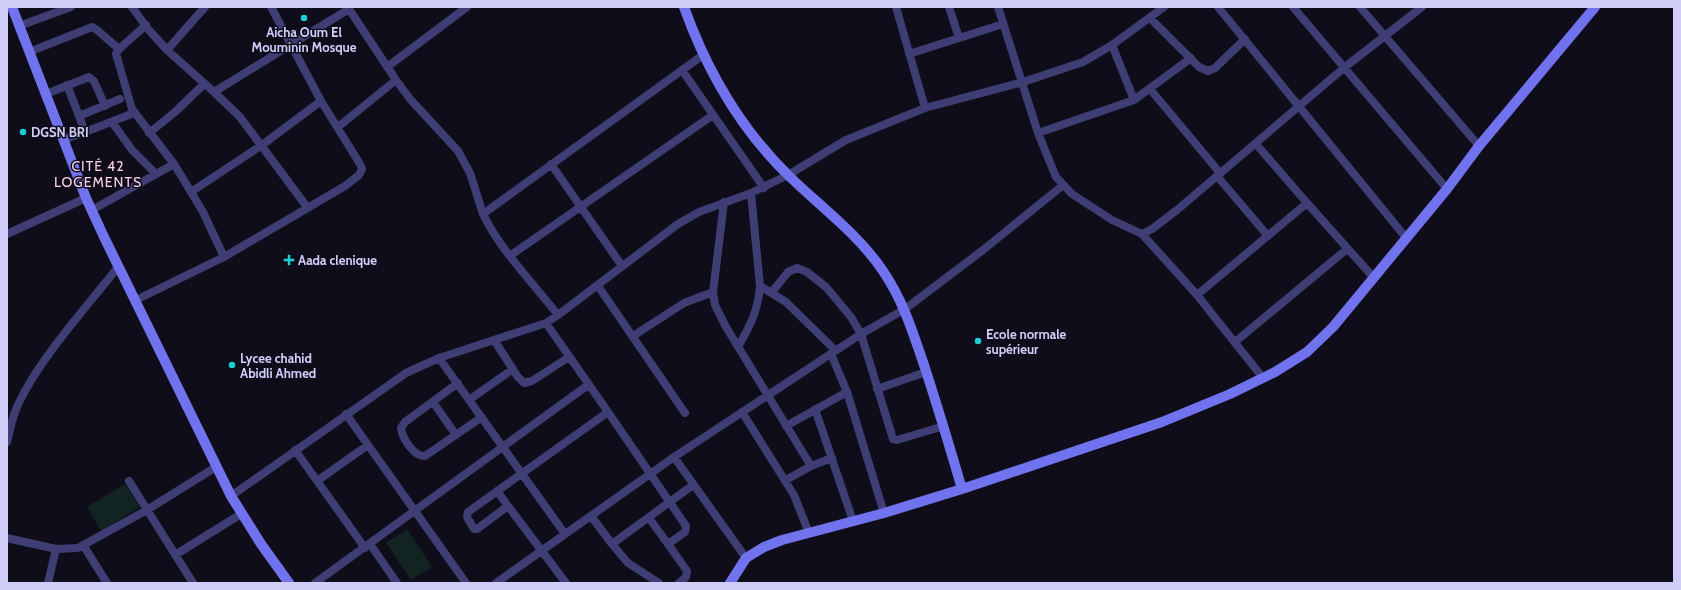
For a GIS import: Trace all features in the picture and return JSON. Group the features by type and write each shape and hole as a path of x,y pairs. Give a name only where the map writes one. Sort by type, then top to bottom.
{"street":[{"path":"7,9 12,7 86,198 118,267 136,300 216,467 241,514 289,583"},
{"path":"19,26 71,7"},
{"path":"132,7 167,50 236,111 308,207"},
{"path":"167,50 205,7"},
{"path":"136,300 224,258 344,186 362,171 338,127 321,102 300,65 291,43 271,7"},
{"path":"387,67 467,7"},
{"path":"684,7 703,55 717,84 742,123 788,176 860,243 874,259 905,309 944,426 962,489"},
{"path":"896,7 925,108"},
{"path":"949,7 959,38"},
{"path":"998,7 1038,133 1050,164 1062,186 1112,220 1142,234 1197,295 1263,378"},
{"path":"231,496 395,380 439,358 546,323 689,218 724,202 764,188 788,176 846,140 925,108 1023,82 1083,62 1112,45 1164,7"},
{"path":"1218,7 1407,239"},
{"path":"1293,7 1447,189"},
{"path":"1360,7 1479,146"},
{"path":"1142,234 1152,229 1219,175 1345,67 1422,7"},
{"path":"730,583 746,558 764,547 962,489 1162,422 1230,394 1263,378 1307,352 1333,327 1407,239 1479,146 1595,7"},
{"path":"214,92 348,8 410,99 458,151 470,173 484,214 491,228 511,256 558,315"},
{"path":"1150,18 1199,66 1208,71 1215,68 1245,39"},
{"path":"909,54 1003,24"},
{"path":"146,25 119,49 116,55 128,98 134,113 174,164 191,192 203,212 224,258"},
{"path":"29,52 92,27 119,49"},
{"path":"1112,45 1134,100"},
{"path":"484,214 703,55"},
{"path":"1038,133 1134,100 1150,90 1191,58"},
{"path":"682,70 764,188"},
{"path":"46,94 86,78 91,78 96,83 105,106"},
{"path":"338,127 396,80"},
{"path":"149,133 175,112 204,84"},
{"path":"67,86 85,132"},
{"path":"1150,90 1268,236"},
{"path":"79,116 120,99"},
{"path":"191,192 262,145 321,102"},
{"path":"64,140 134,113"},
{"path":"511,256 713,114"},
{"path":"112,122 132,150 156,174"},
{"path":"1256,144 1374,278"},
{"path":"92,210 174,164"},
{"path":"551,164 622,266"},
{"path":"496,583 674,457 861,334 905,309 983,250 1062,186"},
{"path":"738,347 755,315 760,286 751,193"},
{"path":"7,234 86,198"},
{"path":"724,202 713,292 715,306 767,396 810,466"},
{"path":"1197,295 1307,203"},
{"path":"1235,342 1347,249"},
{"path":"7,442 13,416 27,388 60,341 118,267"},
{"path":"772,292 791,270 797,268 826,287 840,303 861,334 893,439 897,440 944,426"},
{"path":"598,286 685,412"},
{"path":"760,286 786,302 833,352 847,392 884,513"},
{"path":"633,336 684,303 713,292"},
{"path":"546,323 651,473 686,526 686,530 668,544"},
{"path":"494,340 520,381 528,382 569,357"},
{"path":"439,358 565,534"},
{"path":"469,400 512,369"},
{"path":"877,389 926,372"},
{"path":"458,383 402,424 401,431 415,453 423,456 482,417"},
{"path":"314,583 503,448 588,385"},
{"path":"786,426 847,392"},
{"path":"433,402 456,435"},
{"path":"815,409 853,521"},
{"path":"508,506 477,529 473,528 467,514 608,412"},
{"path":"742,412 786,480 801,510 809,533"},
{"path":"346,414 414,512 466,583"},
{"path":"317,481 368,445"},
{"path":"295,450 317,481 397,583"},
{"path":"674,457 746,558"},
{"path":"786,480 810,466 832,458"},
{"path":"7,538 56,549 71,549 83,546 147,510 216,467"},
{"path":"128,481 192,583"},
{"path":"612,544 693,485"},
{"path":"497,491 566,583"},
{"path":"175,555 241,514"},
{"path":"591,516 628,563 659,583"},
{"path":"649,518 687,571 686,576 678,583"},
{"path":"83,546 107,583"},
{"path":"48,583 56,549"}],"green space":[{"path":"125,484 140,507 101,531 87,507"},
{"path":"407,529 432,567 411,580 386,543"}],"place":[{"name":"Aicha Oum El Mouminin Mosque","path":"304,18"},
{"name":"DGSN BRI","path":"23,132"},
{"name":"Aada clenique","path":"289,260"},
{"name":"Ecole normale supérieur","path":"978,341"},
{"name":"Lycee chahid Abidli Ahmed","path":"232,365"}],"district":[{"name":"CITÉ 42 LOGEMENTS","path":"98,174"}]}
